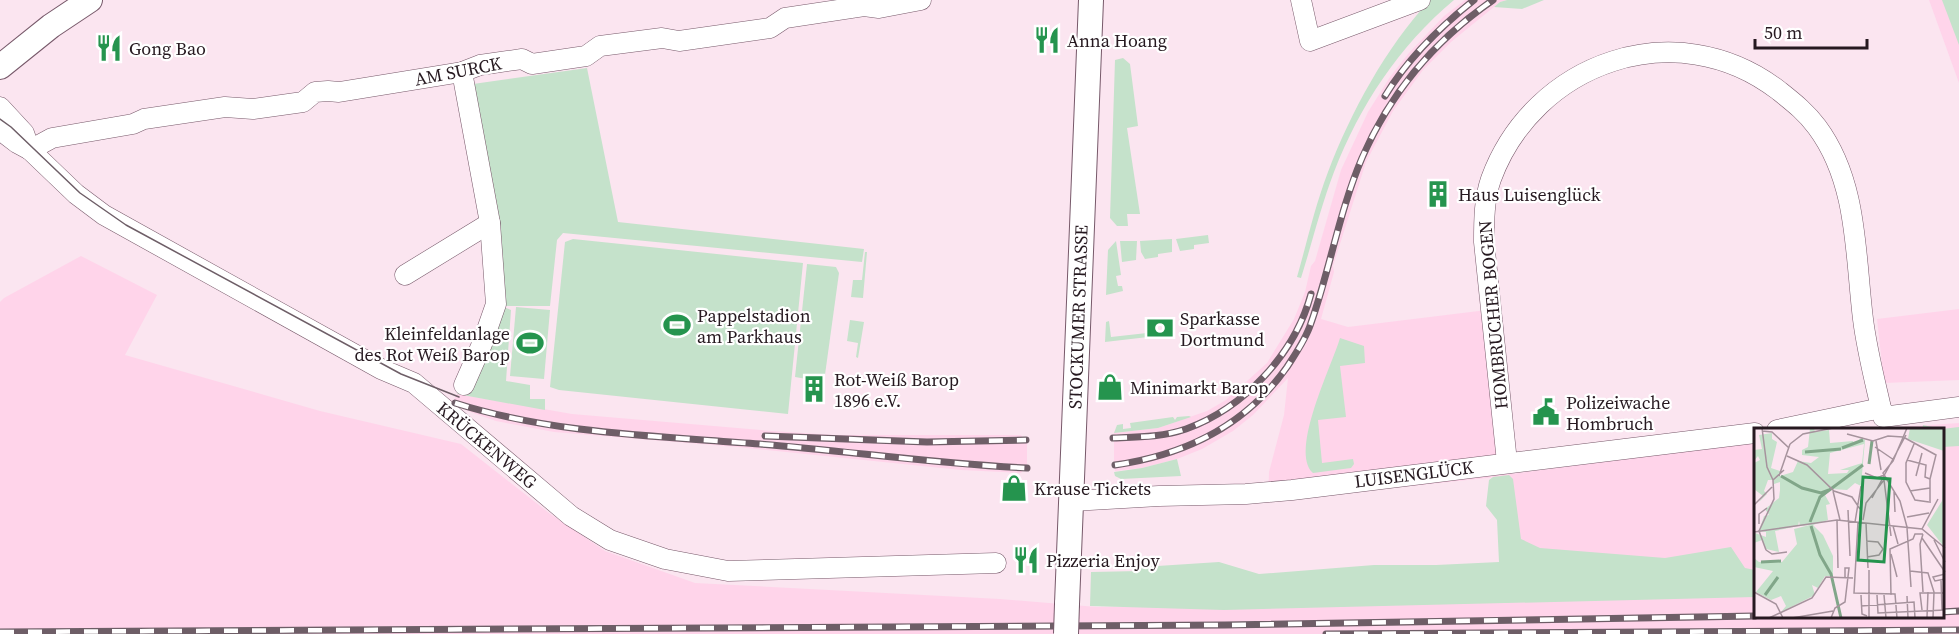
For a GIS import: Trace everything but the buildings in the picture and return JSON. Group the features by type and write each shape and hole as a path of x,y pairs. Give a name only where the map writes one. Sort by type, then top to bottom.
{"main road":[{"path":"0,67 51,26 90,0"},
{"name":"STOCKUMER STRASSE","path":"1066,634 1091,0"}],"street":[{"name":"AM SURCK","path":"24,146 52,138 133,124 144,119 225,107 253,109 303,102 315,93 328,90 339,92 462,72 480,65 522,59 532,64 586,56 600,46 663,38 679,41 770,28 784,9 864,6 879,8 921,0"},
{"path":"1301,0 1310,41 1420,0"},
{"name":"HOMBRUCHER BOGEN","path":"1507,462 1484,242 1484,212 1490,180 1503,153 1523,124 1547,98 1594,67 1622,57 1649,53 1680,52 1711,58 1741,68 1763,79 1802,108 1818,128 1834,154 1850,202 1863,321 1881,408"},
{"path":"462,72 490,223 496,304 464,385"},
{"name":"KRÜCKENWEG","path":"0,107 24,133 24,146 76,194 104,215 381,369 414,383 571,516 610,540 665,559 728,571 996,563"},
{"path":"0,130 24,146"},
{"path":"405,275 490,223"},
{"path":"1786,428 1881,408 1882,417 1959,407"},
{"name":"LUISENGLÜCK","path":"1072,501 1246,494 1754,433"}],"shaded area":[{"path":"1465,0 1507,0 1500,2 1451,42 1423,70 1393,111 1366,162 1333,266 1334,272 1321,319 1348,327 1495,309 1511,474 1754,442 1754,619 1944,619 1944,428 1885,428 1959,423 1959,634 0,634 0,302 81,256 157,295 125,355 320,411 461,444 549,513 605,551 695,583 1000,599 1097,607 1513,602 1496,477 1268,501 1269,472 1284,415 1288,378 1253,415 1233,431 1202,449 1177,459 1142,468 1115,471 1114,433 1158,428 1207,411 1226,400 1267,363 1294,319 1305,292 1341,170 1368,112 1408,54 1444,16"},
{"path":"1929,0 1959,0 1959,83"},
{"path":"1959,309 1959,380 1884,383 1877,319"},
{"path":"457,394 572,414 772,431 834,435 1021,435 1027,443 1027,466 1021,473 961,470 737,447 554,432 496,421 473,413 452,404"}],"green space":[{"path":"1430,0 1454,0 1434,18 1399,57 1369,100 1344,147 1321,211 1301,278 1297,277 1323,185 1347,126 1384,59"},
{"path":"1507,0 1544,0 1522,9 1494,7"},
{"path":"1942,0 1959,0 1959,45"},
{"path":"1123,58 1130,64 1138,126 1127,128 1140,214 1127,214 1128,226 1117,226 1110,218 1115,60"},
{"path":"587,68 618,222 864,249 862,262 563,233 557,240 550,306 501,306 511,310 506,381 530,385 530,399 545,399 545,410 457,394 470,371 496,304 473,84"},
{"path":"1208,235 1209,243 1194,245 1194,249 1180,251 1176,239"},
{"name":"Pappelstadion am Parkhaus","path":"573,239 803,263 788,414 559,390 550,387 565,242"},
{"path":"1172,239 1172,252 1145,259 1141,252 1140,241"},
{"path":"1116,241 1121,275 1116,276 1118,286 1122,286 1123,291 1106,295 1108,250"},
{"path":"1120,241 1137,241 1136,260 1122,262"},
{"path":"865,252 867,252 863,298 851,297 853,280 862,280"},
{"path":"807,264 836,267 839,273 824,382 795,377"},
{"name":"Kleinfeldanlage des Rot Weiß Barop","path":"516,307 550,310 544,379 510,376"},
{"path":"850,320 864,322 858,358 856,357 858,343 847,341"},
{"path":"1109,321 1111,337 1147,333 1148,337 1105,342 1106,322"},
{"path":"1340,338 1364,346 1365,363 1340,366 1346,417 1318,420 1322,463 1353,459 1354,464 1351,468 1313,473 1307,462 1306,447 1309,428"},
{"path":"1173,417 1175,420 1177,417 1191,417 1158,428 1114,433 1117,425 1123,424 1123,429 1131,428 1130,423"},
{"path":"1959,427 1959,446 1944,447 1944,429"},
{"path":"1177,459 1181,476 1121,479 1115,476 1114,472 1142,468"},
{"path":"1509,475 1513,479 1521,539 1540,548 1665,558 1731,547 1745,568 1754,570 1754,597 1224,610 1090,606 1091,572 1140,571 1142,567 1219,562 1259,574 1374,565 1499,562 1497,520 1486,506 1489,480 1493,477"}],"tram line":[{"path":"0,119 80,193 126,225 401,374 459,397"}],"railway":[{"path":"1385,96 1425,44 1474,0"},
{"path":"1115,465 1166,454 1212,434 1233,421 1271,387 1287,367 1309,329 1354,178 1373,134 1400,90 1433,50 1493,0"},
{"path":"1113,438 1177,432 1207,420 1228,407 1247,393 1280,358 1293,337 1311,294"},
{"path":"455,403 530,421 606,432 1027,468"},
{"path":"765,436 927,442 1026,440"},
{"path":"1944,612 1959,611"},
{"path":"0,632 1225,625 1754,616"},
{"path":"1326,634 1959,630"}],"place":[{"name":"Anna Hoang","path":"1047,40"},
{"name":"Gong Bao","path":"109,48"},
{"name":"Haus Luisenglück","path":"1438,194"},
{"name":"Pappelstadion am Parkhaus","path":"677,325"},
{"name":"Sparkasse Dortmund","path":"1160,328"},
{"name":"Kleinfeldanlage des Rot Weiß Barop","path":"530,343"},
{"name":"Minimarkt Barop","path":"1110,387"},
{"name":"Rot-Weiß Barop 1896 e.V.","path":"814,389"},
{"name":"Polizeiwache Hombruch","path":"1546,412"},
{"name":"Krause Tickets","path":"1014,488"},
{"name":"Pizzeria Enjoy","path":"1026,560"}]}
